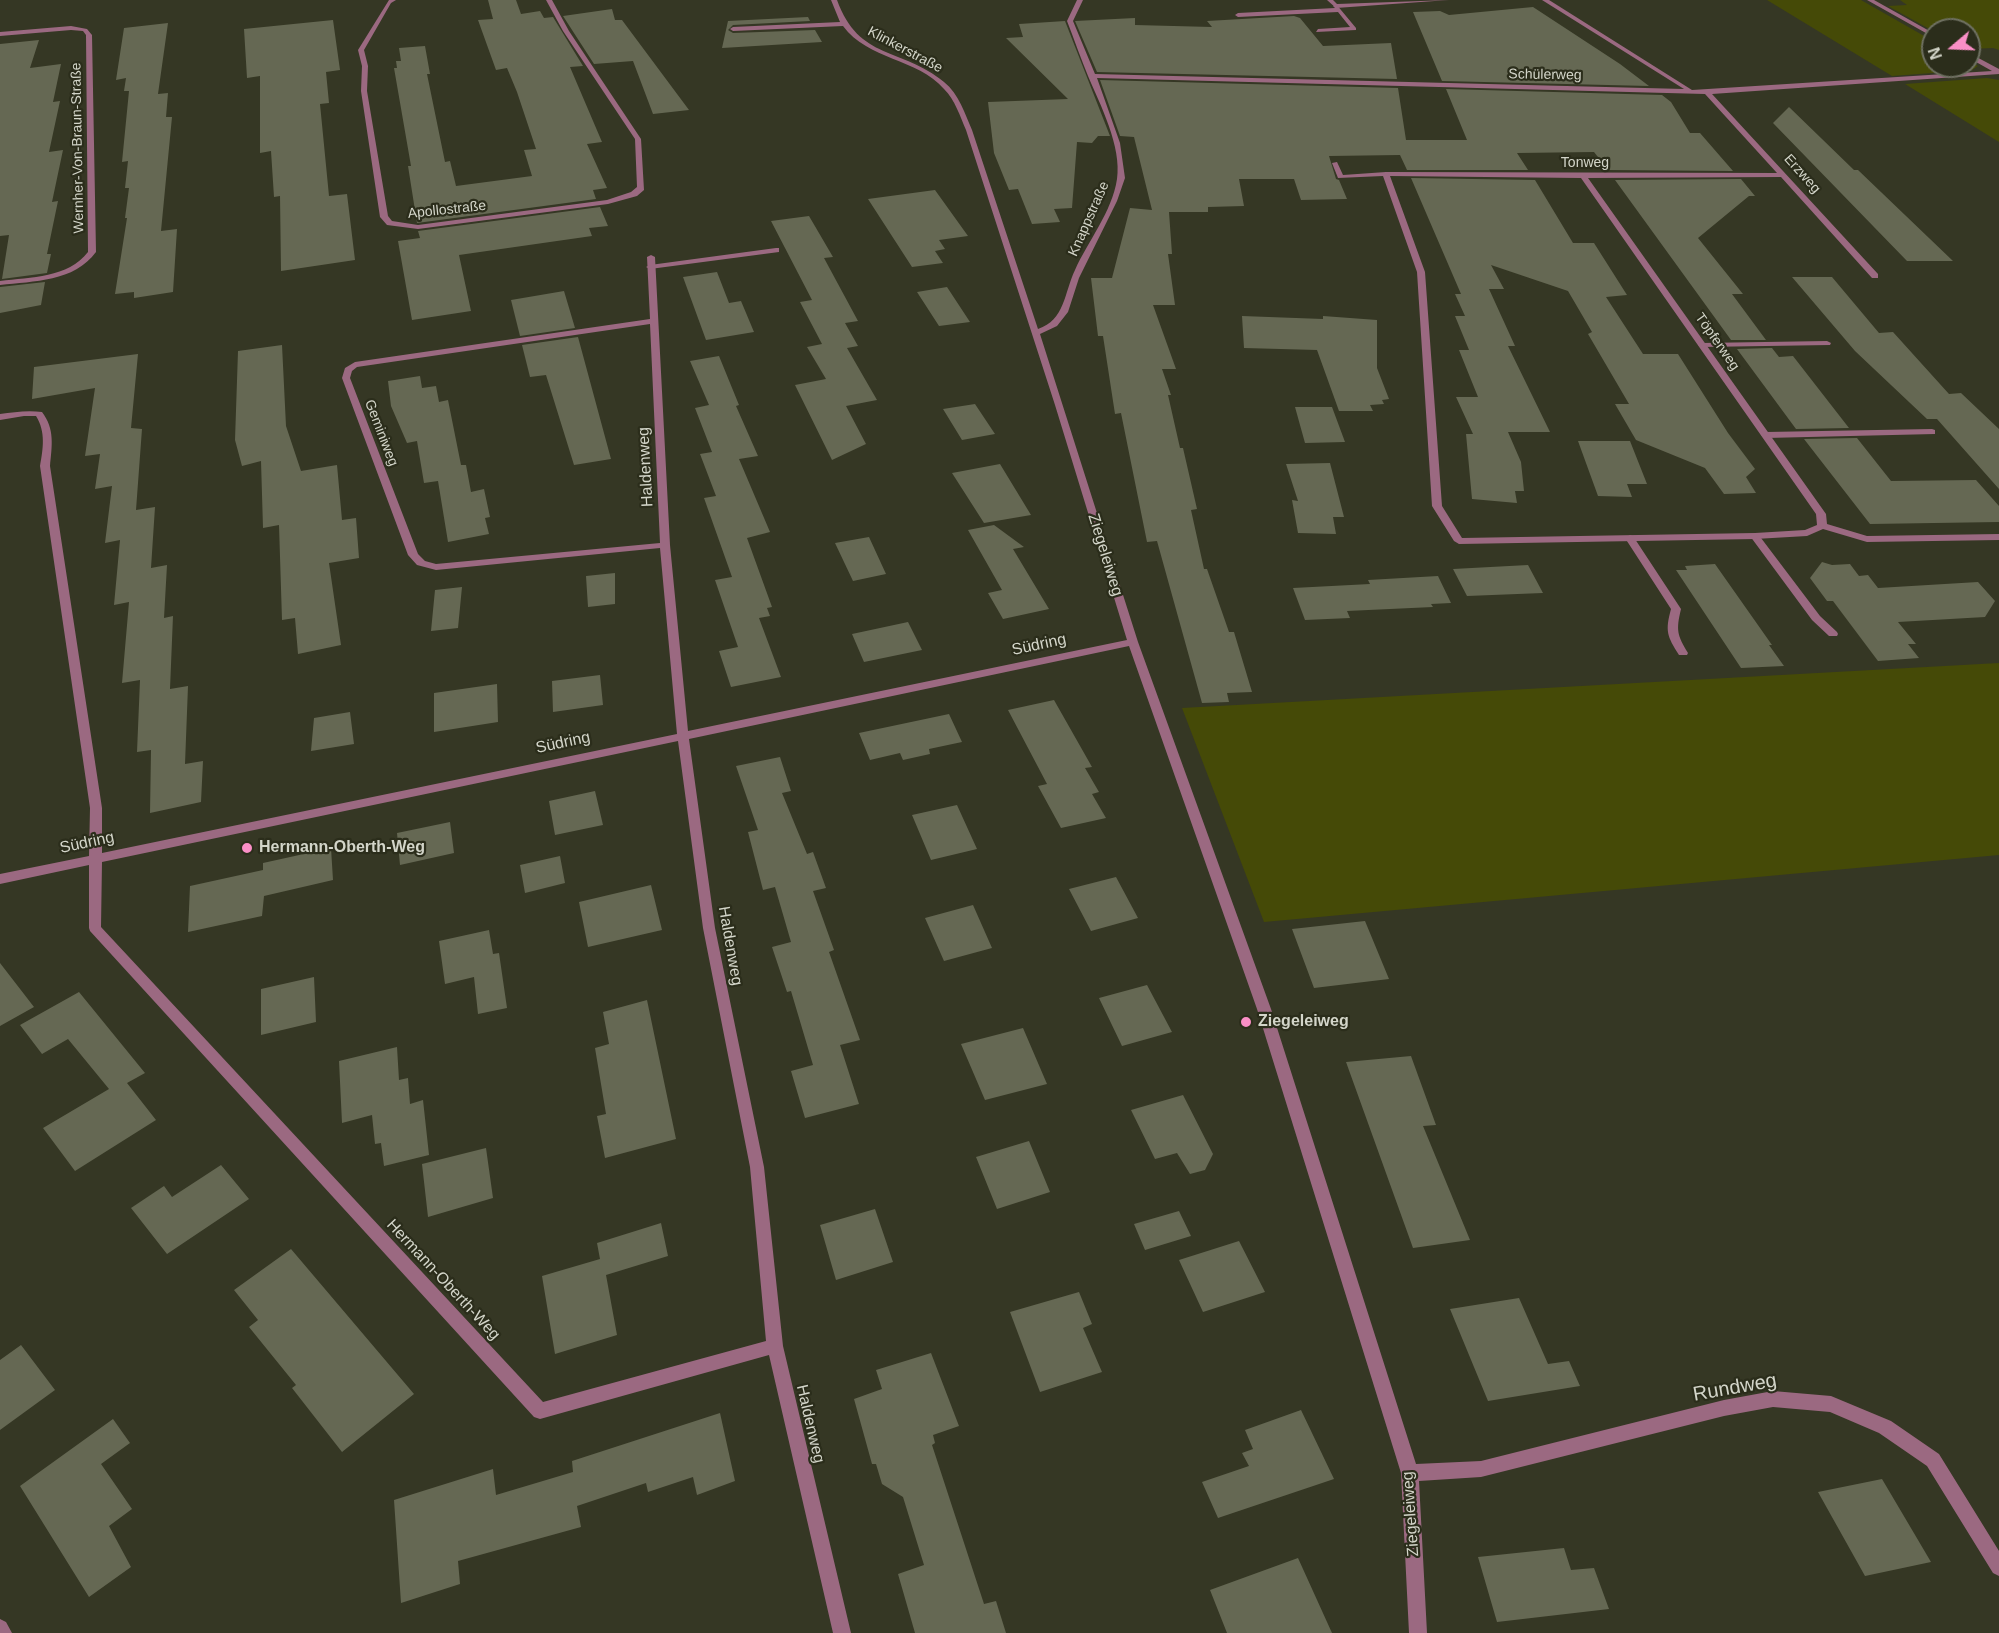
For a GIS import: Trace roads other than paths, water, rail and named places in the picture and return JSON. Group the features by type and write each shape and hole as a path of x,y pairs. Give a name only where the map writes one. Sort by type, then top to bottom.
{"street":[{"name":"Apollostraße","path":"393,0 389,2 361,50 365,66 364,91 384,217 390,223 418,227 608,202 634,194 643,183 638,139 566,31 549,0"},
{"path":"733,29 842,24 834,0"},
{"name":"Knappstraße","path":"1036,333 1048,330 1059,321 1069,305 1075,278 1121,177 1112,125 1070,21 1080,0"},
{"path":"1318,31 1354,29 1329,0"},
{"path":"1238,15 1446,0"},
{"path":"1545,0 1690,90"},
{"path":"1870,0 1921,28"},
{"name":"Klinkerstraße","path":"842,24 870,48 934,77 944,85 955,100"},
{"name":"Wernher-Von-Braun-Straße","path":"0,34 71,27 86,30 89,35 92,252 82,266 69,271 0,283"},
{"path":"1981,62 1999,72"},
{"name":"Schülerweg","path":"1091,76 1707,92 1999,72"},
{"name":"Erzweg","path":"1707,92 1785,174 1875,276"},
{"name":"Ziegeleiweg","path":"955,100 969,130 1036,333 1133,642 1264,1009 1410,1473 1418,1633"},
{"name":"Tonweg","path":"1335,163 1340,177 1386,174 1583,177 1785,174"},
{"path":"1386,174 1421,272 1437,506 1459,541 1755,536 1807,533 1822,526 1867,539 1999,537"},
{"name":"Töpferweg","path":"1583,177 1821,514 1822,526"},
{"name":"Haldenweg","path":"776,250 650,262 657,357 665,545 683,734 709,928 757,1167 775,1346 842,1633"},
{"name":"Geminiweg","path":"653,321 355,365 348,370 346,378 413,555 421,563 436,567 665,545"},
{"path":"1702,345 1827,344"},
{"name":"Hermann-Oberth-Weg","path":"0,417 24,413 39,414 47,427 45,466 96,808 93,859 95,928 540,1411 775,1346"},
{"path":"1766,435 1932,432"},
{"path":"1755,536 1816,618 1833,634"},
{"path":"1630,538 1676,609 1673,637 1683,653"},
{"name":"Südring","path":"0,879 683,734 1133,642"},
{"name":"Rundweg","path":"1410,1473 1481,1469 1724,1408 1773,1399 1832,1404 1885,1426 1933,1460 1999,1567"},
{"path":"0,1628 3,1633"}],"place":[{"name":"Hermann-Oberth-Weg","path":"247,848"},
{"name":"Ziegeleiweg","path":"1246,1022"}]}
